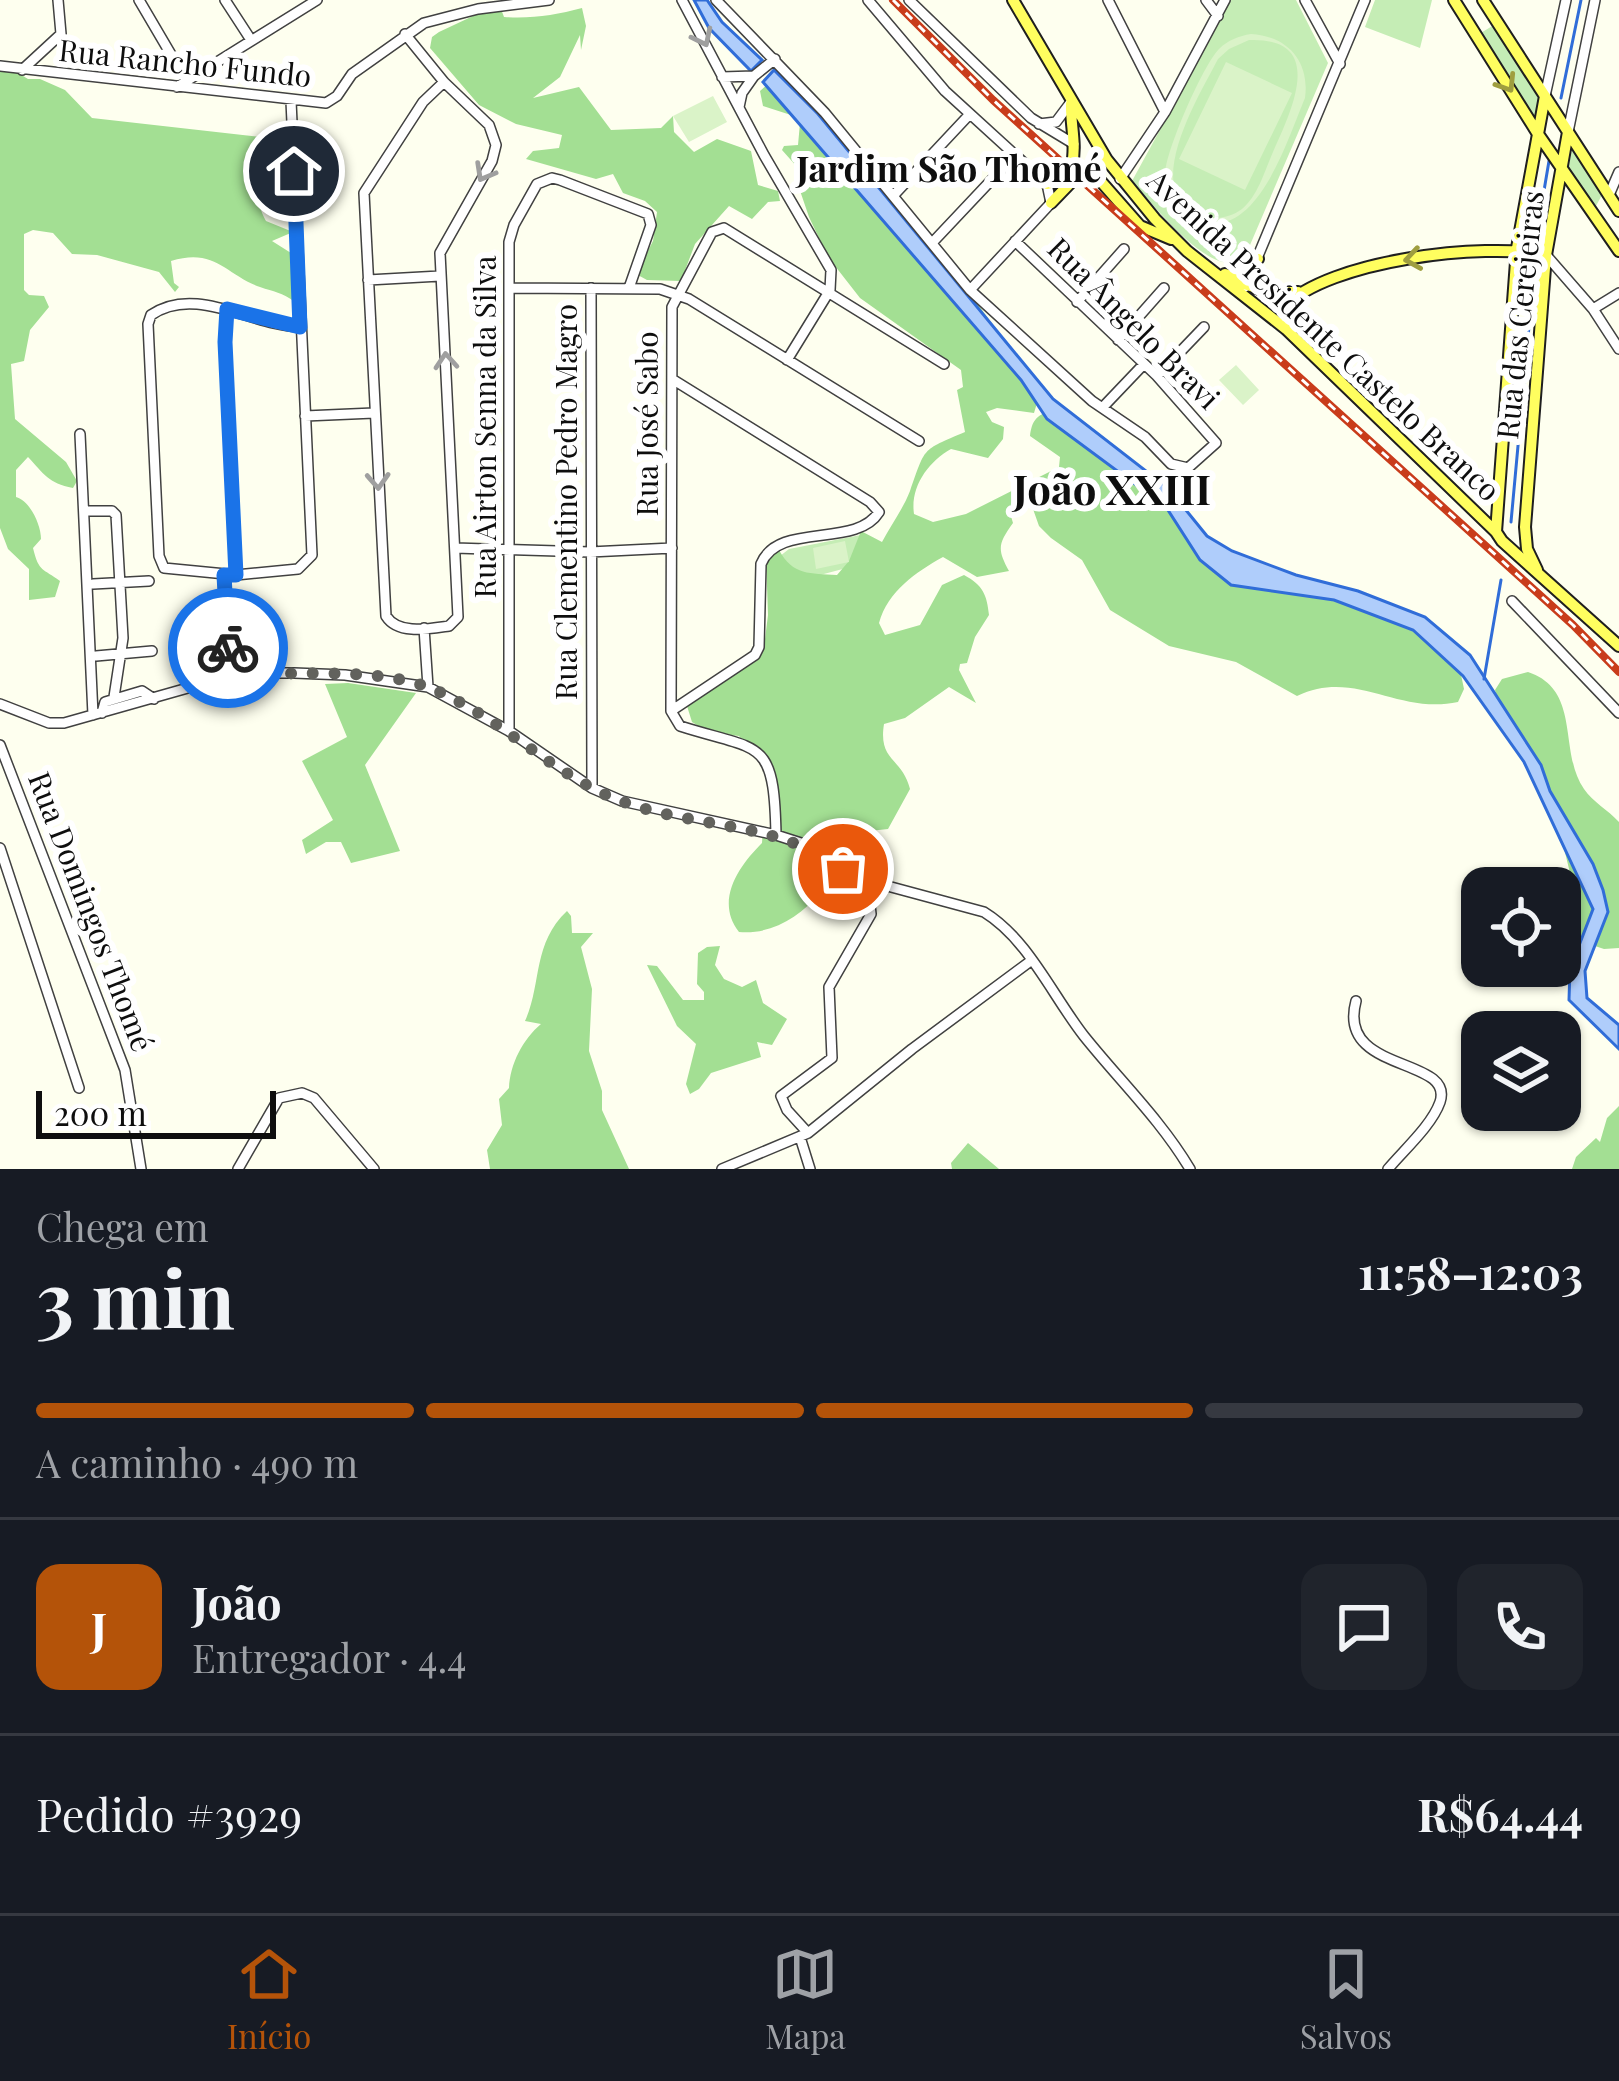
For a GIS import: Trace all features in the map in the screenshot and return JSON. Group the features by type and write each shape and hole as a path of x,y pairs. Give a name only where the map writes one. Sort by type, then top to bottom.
{"main road":[{"path":"1483,0 1618,210"},
{"path":"1456,2 1480,30 1494,20"},
{"path":"1456,2 1538,134 1619,251"},
{"name":"Avenida Presidente Castelo Branco","path":"1015,4 1120,178 1178,242 1286,329 1503,541 1619,646"},
{"path":"1525,527 1515,538 1503,541 1517,248 1545,96"},
{"path":"1047,184 1068,174 1074,145 1071,101"},
{"name":"Rua das Cerejeiras","path":"1539,573 1527,548 1525,527 1546,255 1568,132"},
{"path":"1051,202 1078,175 1088,172 1140,226 1178,242"},
{"path":"1589,210 1598,208 1609,195"},
{"path":"1598,222 1609,208 1618,210"},
{"path":"1286,329 1284,308 1312,289 1368,268 1405,259 1517,248 1546,255"},
{"path":"1216,272 1235,277 1258,259"},
{"path":"1238,287 1269,292 1312,289"}],"street":[{"path":"22,70 61,34 58,0"},
{"path":"139,0 182,84 317,0"},
{"path":"225,0 251,40"},
{"name":"Rua Rancho Fundo","path":"0,66 182,84 312,104 332,100 352,74 405,34 444,16 549,0"},
{"path":"682,0 829,264 830,290 787,360"},
{"path":"716,0 893,196 970,290 1103,407 1144,364"},
{"path":"868,0 969,115 1047,184 1051,202 970,290"},
{"path":"911,0 1039,124 1074,145"},
{"path":"1015,4 1033,0"},
{"path":"1108,0 1165,112"},
{"path":"1206,0 1218,16"},
{"path":"1120,178 1165,112 1225,0"},
{"path":"1305,0 1340,64"},
{"path":"1238,287 1258,259 1365,0"},
{"path":"1545,96 1566,0"},
{"path":"1568,132 1595,0"},
{"path":"405,34 444,82 489,124 496,145 492,161 440,253 458,617 449,626 396,627 386,616 365,187 423,101 444,82"},
{"path":"739,106 754,76 771,62"},
{"path":"722,77 754,76"},
{"path":"291,101 310,560 298,569 230,575 173,572 160,564 151,315 165,306 227,309 300,327"},
{"path":"1039,124 1056,122 1071,101"},
{"path":"893,196 969,115"},
{"path":"932,243 1014,156"},
{"path":"1609,195 1619,172"},
{"name":"Rua Airton Senna da Silva","path":"509,731 509,242 537,184 552,178 648,214 651,226 628,288"},
{"name":"Rua José Sabo","path":"671,711 671,319 676,295 712,232 724,228 944,364"},
{"name":"Rua Ângelo Bravi","path":"1015,241 1157,376 1216,443 1181,469 1103,407"},
{"path":"1077,302 1124,249"},
{"path":"1546,255 1593,309 1619,349"},
{"path":"1258,259 1258,280 1269,292"},
{"path":"1545,275 1562,271"},
{"path":"368,280 440,276"},
{"path":"510,288 661,289 919,441"},
{"name":"Rua Clementino Pedro Magro","path":"591,288 592,788"},
{"path":"1118,340 1165,288"},
{"path":"1593,309 1619,292"},
{"path":"227,309 230,673"},
{"path":"1157,376 1204,327"},
{"path":"672,379 874,505 878,516 864,526 780,545 766,554 761,564 755,655 671,711 680,726 746,742 761,754 775,800 776,835"},
{"path":"305,416 374,413"},
{"path":"80,434 97,714"},
{"path":"88,511 116,515 122,655 114,697"},
{"path":"455,548 590,552 672,548"},
{"path":"93,584 149,580"},
{"path":"1512,601 1619,713"},
{"path":"424,628 428,687"},
{"path":"96,656 152,651"},
{"path":"0,704 50,723 97,714 230,673 345,675 428,687 509,731 592,788 661,812 776,835 880,884 984,912 1033,960 1087,1039 1160,1123 1190,1169"},
{"path":"97,714 114,697 142,691 154,698"},
{"name":"Rua Domingos Thomé","path":"0,745 125,1070 141,1169"},
{"path":"0,848 79,1088"},
{"path":"810,1169 804,1135 782,1096 832,1058 829,987 871,914 869,896 843,869"},
{"path":"722,1169 804,1135 1033,960"},
{"path":"1356,1001 1352,1015 1356,1035 1370,1050 1436,1079 1442,1090 1439,1106 1388,1169"},
{"path":"238,1169 279,1098 302,1093 314,1098 374,1169"}],"green space":[{"path":"1231,0 1296,0 1328,63 1247,252 1236,262 1221,262 1187,240 1132,181"},
{"path":"1375,0 1432,0 1420,48 1365,27"},
{"path":"582,8 586,26 581,50 580,35 560,77 533,98 579,87 611,130 661,128 673,116 674,132 694,152 717,139 751,151 758,185 778,191 780,201 768,202 752,219 729,206 695,244 681,281 647,280 636,274 653,241 657,212 645,201 623,193 613,174 596,179 526,159 533,151 559,148 562,135 516,124 479,105 430,48 432,37 439,32 488,9 501,9 504,17 524,17"},
{"path":"1494,25 1538,93 1541,104 1536,116 1479,34"},
{"path":"1251,34 1276,40 1294,53 1304,73 1305,98 1278,162 1252,204 1235,218 1216,224 1194,219 1178,207 1168,189 1166,165 1212,58 1226,43","holes":["1249,40 1274,42 1289,51 1297,80 1288,118 1260,182 1248,204 1237,212 1215,218 1198,215 1181,203 1174,186 1174,165 1188,118 1218,59 1229,49"]},
{"path":"0,62 28,79 65,90 92,118 270,138 273,143 259,171 259,201 266,221 293,232 272,241 291,253 298,268 293,278 299,299 295,302 199,257 171,261 174,283 179,287 175,292 159,272 97,255 72,254 53,233 33,230 24,234 24,290 44,296 49,307 30,330 24,361 11,364 15,419 66,462 77,481 73,488 58,483 28,457 16,470 16,497 30,508 40,533 33,548 37,562 60,581 55,597 29,600 29,569 8,549 0,528"},
{"path":"1226,62 1292,93 1245,190 1179,159"},
{"path":"769,83 904,228 939,257 1040,393 1034,413 997,408 986,412 992,422 1004,427 1003,439 988,458 951,449 935,461 918,485 914,514 933,522 966,514 1059,467 1060,457 1030,436 1036,419 1051,411 1093,454 1172,507 1221,556 1408,612 1459,665 1464,689 1458,702 1415,703 1338,687 1297,696 1236,662 1169,646 1110,610 1082,560 1039,526 1033,509 1014,506 1013,523 1001,547 1009,571 977,577 943,557 896,592 879,623 885,635 920,625 942,585 964,575 976,583 989,615 967,663 960,664 959,670 976,703 949,687 905,718 884,724 884,746 910,789 888,829 851,833 830,848 835,889 830,893 820,893 794,917 773,927 739,932 729,896 738,872 762,843 763,828 772,828 780,819 775,778 739,736 708,732 692,722 687,706 692,697 764,647 766,557 779,550 796,569 837,575 849,561 861,531 882,542 927,452 965,432 957,390 963,387 961,370 860,298 828,257 795,176 798,168 782,150 798,145 800,123 794,116 763,106 760,91"},
{"path":"713,96 727,122 689,142 673,116"},
{"path":"1572,150 1603,193 1596,206 1590,206 1568,169"},
{"path":"1236,365 1259,390 1243,405 1219,380"},
{"path":"866,534 854,566 805,579 775,560 789,549"},
{"path":"845,541 849,562 816,569 813,548"},
{"path":"1528,672 1556,693 1576,774 1588,794 1619,822 1619,948 1581,941 1581,867 1569,867 1554,807 1520,733 1498,702 1495,690 1502,679"},
{"path":"325,684 416,693 365,765 400,851 351,863 341,842 326,842 306,854 302,840 333,820 302,761 347,737"},
{"path":"567,911 572,933 593,933 581,947 592,989 589,1051 602,1091 602,1110 629,1169 490,1169 487,1150 502,1125 499,1099 509,1088 519,1053 541,1024 525,1021 543,951"},
{"path":"720,946 715,965 724,979 742,987 756,980 763,1003 787,1019 772,1045 757,1042 761,1057 711,1073 690,1094 686,1084 696,1044 677,1026 647,965 657,966 683,1000 704,1000 697,984 698,953"},
{"path":"1619,1106 1619,1169 1572,1169 1576,1157 1596,1138 1600,1142 1607,1118"},
{"path":"968,1143 999,1169 952,1169 951,1163"}],"water":[{"path":"694,0 707,0 722,22 762,60 751,71 709,28"},
{"path":"774,70 818,114 1053,399 1168,488 1207,536 1232,551 1296,575 1358,591 1425,617 1470,655 1541,765 1603,890 1608,912 1585,971 1587,998 1619,1025 1619,1049 1569,1000 1569,987 1581,987 1581,940 1593,909 1581,883 1581,867 1573,867 1524,762 1463,676 1413,630 1334,600 1231,585 1200,560 1166,507 1047,419 1021,380 763,82"}],"waterway":[{"path":"1561,98 1581,0"},
{"path":"1535,244 1549,161"},
{"path":"1511,522 1535,261"},
{"path":"1484,679 1501,580"}],"railway":[{"path":"893,0 993,100 1573,625 1619,672"}],"way so far":[{"path":"228,648 230,673 345,675 428,687 509,731 592,788 661,812 760,830 801,843 843,869"}],"district":[{"name":"Jardim São Thomé","path":"949,169"},
{"name":"João XXIII","path":"1112,490"}],"route":[{"path":"228,648 224,575 236,575 227,309 300,327 294,171"}]}
